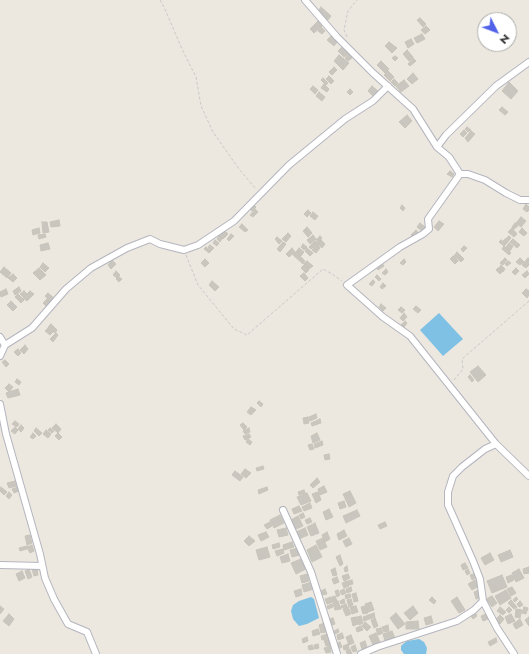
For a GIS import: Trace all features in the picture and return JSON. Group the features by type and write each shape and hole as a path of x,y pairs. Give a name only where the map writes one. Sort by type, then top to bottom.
{"street":[{"path":"305,0 337,37 413,109 437,147 449,157 460,174"},
{"path":"437,147 446,135 496,86 529,62"},
{"path":"0,356 6,344 32,328 66,289 91,268 127,248 150,239 160,244 184,250 198,245 234,221 289,165 345,119 373,101 388,86"},
{"path":"460,174 468,174 485,180 520,200 529,200"},
{"path":"460,174 428,220 429,229 400,247 347,285 383,318 410,336 496,444 529,476"},
{"path":"0,337 6,344"},
{"path":"0,404 6,434 45,578 54,599 68,624 87,632 96,654"},
{"path":"496,444 485,449 453,476 448,492 448,505 480,579 483,601 497,628 514,654"},
{"path":"283,510 311,572 337,654"},
{"path":"0,565 42,566"},
{"path":"361,654 376,647 457,621 474,610 483,601"}],"path":[{"path":"160,0 196,77 201,106 213,132 239,169 260,194"},
{"path":"347,37 344,30 348,11 357,0"},
{"path":"184,250 198,285 234,329 247,335 323,269 347,285"},
{"path":"448,385 463,369 462,359 529,301"}],"water":[{"path":"439,313 463,339 443,356 420,330"},
{"path":"311,597 314,599 319,618 299,626 293,619 291,611 293,605 299,601"},
{"path":"419,639 424,642 427,648 426,654 404,654 401,650 401,646 403,644 407,641"}],"building":[{"path":"321,7 331,16 328,20 318,11"},
{"path":"420,18 426,24 423,27 417,20"},
{"path":"318,21 322,26 314,33 310,29"},
{"path":"426,26 430,30 425,34 421,30"},
{"path":"321,27 325,31 322,34 318,31"},
{"path":"422,34 425,39 417,43 414,38"},
{"path":"331,36 337,42 334,46 327,40"},
{"path":"411,39 414,44 408,48 405,42"},
{"path":"389,42 397,48 392,53 385,46"},
{"path":"342,47 348,53 344,57 338,51"},
{"path":"407,50 413,57 409,61 403,54"},
{"path":"348,54 352,58 348,61 345,58"},
{"path":"339,55 349,63 343,70 334,61"},
{"path":"395,56 398,58 395,61 392,58"},
{"path":"413,58 416,61 410,66 408,64"},
{"path":"381,61 389,69 385,73 377,65"},
{"path":"334,67 337,70 332,75 329,72"},
{"path":"388,71 394,77 390,81 384,75"},
{"path":"413,73 418,79 412,84 407,79"},
{"path":"329,76 334,81 331,84 326,79"},
{"path":"323,78 328,83 326,85 321,80"},
{"path":"394,79 398,83 395,86 391,82"},
{"path":"404,80 409,86 401,92 396,86"},
{"path":"509,82 518,91 511,99 502,91"},
{"path":"324,84 329,89 327,92 321,88"},
{"path":"313,86 318,90 315,94 310,89"},
{"path":"372,86 379,92 374,97 368,91"},
{"path":"350,89 353,92 350,95 347,92"},
{"path":"319,92 325,97 322,101 316,96"},
{"path":"502,107 508,112 505,115 499,110"},
{"path":"407,115 412,121 405,128 399,122"},
{"path":"467,127 471,130 468,132 465,129"},
{"path":"464,130 467,133 463,137 460,134"},
{"path":"471,131 475,134 468,142 465,138"},
{"path":"450,171 454,174 452,177 447,174"},
{"path":"253,204 256,207 252,211 250,209"},
{"path":"526,204 529,207 527,212 523,209"},
{"path":"402,205 405,208 403,211 400,208"},
{"path":"255,209 258,212 253,217 250,215"},
{"path":"308,210 311,213 307,217 304,214"},
{"path":"313,212 318,216 315,220 310,216"},
{"path":"521,217 526,221 521,227 516,223"},
{"path":"59,220 60,226 51,227 50,222"},
{"path":"439,221 444,224 438,231 434,227"},
{"path":"42,222 47,222 49,232 43,233"},
{"path":"420,223 425,227 422,231 417,227"},
{"path":"515,223 518,226 514,229 512,227"},
{"path":"242,224 248,230 245,232 239,227"},
{"path":"307,227 312,233 308,237 303,231"},
{"path":"39,228 40,233 33,235 32,230"},
{"path":"512,228 517,234 514,237 508,232"},
{"path":"522,228 527,233 524,236 519,232"},
{"path":"224,230 228,234 223,239 219,235"},
{"path":"416,230 419,234 414,238 411,235"},
{"path":"288,233 291,236 286,242 282,239"},
{"path":"45,234 46,237 39,239 38,235"},
{"path":"231,234 234,236 229,241 227,239"},
{"path":"313,235 316,239 310,244 307,240"},
{"path":"219,236 222,239 220,242 217,239"},
{"path":"320,236 322,238 318,243 316,240"},
{"path":"509,236 511,238 506,244 503,241"},
{"path":"277,237 282,241 279,244 275,239"},
{"path":"513,239 520,245 517,248 510,242"},
{"path":"215,240 219,243 217,246 213,243"},
{"path":"321,240 325,244 322,248 317,244"},
{"path":"501,240 506,244 504,246 499,242"},
{"path":"315,241 317,243 311,249 309,247"},
{"path":"283,242 286,244 280,252 277,249"},
{"path":"48,243 50,249 41,251 40,245"},
{"path":"509,243 513,246 510,251 506,247"},
{"path":"303,244 307,247 304,250 301,247"},
{"path":"316,244 320,248 316,253 312,250"},
{"path":"210,245 214,248 211,251 208,247"},
{"path":"464,246 467,248 463,252 461,249"},
{"path":"504,246 511,253 509,255 502,249"},
{"path":"206,247 211,251 209,253 204,249"},
{"path":"292,248 295,252 289,257 286,254"},
{"path":"299,248 304,252 301,256 296,252"},
{"path":"307,248 313,253 310,256 305,251"},
{"path":"296,252 305,261 303,264 293,255"},
{"path":"457,252 464,259 461,262 454,256"},
{"path":"453,256 458,261 455,264 450,259"},
{"path":"505,258 507,260 503,265 500,263"},
{"path":"520,258 524,262 520,265 516,262"},
{"path":"528,258 529,265 526,268 522,265"},
{"path":"205,259 209,263 205,267 201,263"},
{"path":"404,259 406,262 403,265 400,263"},
{"path":"112,260 116,264 111,269 108,265"},
{"path":"307,261 313,266 309,269 304,264"},
{"path":"508,261 511,263 507,266 505,264"},
{"path":"43,263 49,268 45,272 40,267"},
{"path":"382,263 384,266 378,270 376,267"},
{"path":"304,265 309,270 306,273 301,268"},
{"path":"501,265 505,269 503,272 499,268"},
{"path":"4,267 11,273 7,278 0,272"},
{"path":"39,268 46,275 40,280 33,273"},
{"path":"498,268 502,272 500,274 496,270"},
{"path":"516,268 519,271 515,275 512,272"},
{"path":"386,269 388,272 385,275 382,273"},
{"path":"116,271 120,275 117,278 113,275"},
{"path":"527,271 529,274 525,278 522,275"},
{"path":"304,273 308,278 305,281 300,276"},
{"path":"13,274 17,278 13,282 8,278"},
{"path":"377,275 381,279 379,281 375,277"},
{"path":"119,277 122,279 119,282 116,279"},
{"path":"373,280 375,282 372,286 369,284"},
{"path":"212,281 219,287 215,291 209,285"},
{"path":"383,283 386,286 382,289 380,287"},
{"path":"19,287 21,291 15,295 13,291"},
{"path":"6,289 8,294 1,297 0,292"},
{"path":"526,289 529,291 527,298 522,293"},
{"path":"24,291 27,294 23,297 20,294"},
{"path":"30,291 34,294 27,301 23,298"},
{"path":"48,293 55,299 52,303 45,296"},
{"path":"18,294 24,300 21,303 15,297"},
{"path":"47,299 52,304 48,308 43,303"},
{"path":"11,301 17,307 13,311 7,305"},
{"path":"381,304 386,308 383,311 379,307"},
{"path":"416,306 421,310 418,313 413,309"},
{"path":"401,307 405,310 402,313 398,310"},
{"path":"404,313 407,317 403,321 400,318"},
{"path":"405,321 407,323 403,329 400,326"},
{"path":"51,324 57,330 55,333 48,327"},
{"path":"48,328 53,332 50,335 45,331"},
{"path":"56,333 58,335 53,342 50,339"},
{"path":"25,345 28,349 24,354 20,350"},
{"path":"18,349 21,353 18,356 14,352"},
{"path":"5,360 9,364 6,367 2,362"},
{"path":"478,366 486,375 478,382 470,372"},
{"path":"470,375 474,380 472,382 468,377"},
{"path":"17,379 21,382 19,385 15,382"},
{"path":"9,384 13,387 9,392 5,388"},
{"path":"18,389 20,395 8,398 6,393"},
{"path":"259,401 263,404 261,407 257,403"},
{"path":"251,407 256,410 251,415 247,412"},
{"path":"316,414 317,418 310,421 309,417"},
{"path":"308,417 309,423 304,424 303,418"},
{"path":"320,419 321,423 312,426 311,423"},
{"path":"15,421 19,424 17,427 12,424"},
{"path":"243,423 247,427 244,430 240,425"},
{"path":"56,424 61,429 58,433 52,428"},
{"path":"21,425 24,428 21,432 18,429"},
{"path":"15,427 18,430 15,434 11,431"},
{"path":"36,428 42,433 39,436 34,431"},
{"path":"50,428 54,431 52,433 48,430"},
{"path":"249,428 250,432 245,434 243,431"},
{"path":"46,430 51,434 48,438 43,434"},
{"path":"33,433 36,436 33,439 30,437"},
{"path":"58,433 62,437 59,440 55,436"},
{"path":"317,433 320,440 313,443 311,436"},
{"path":"249,434 251,437 245,440 243,436"},
{"path":"248,439 252,442 250,445 246,442"},
{"path":"322,441 323,445 315,448 314,444"},
{"path":"312,444 314,449 310,450 308,445"},
{"path":"329,454 330,459 325,460 324,455"},
{"path":"263,466 264,469 257,471 256,468"},
{"path":"245,469 251,473 246,478 241,474"},
{"path":"235,471 243,477 240,481 232,475"},
{"path":"317,478 320,482 313,488 310,485"},
{"path":"15,481 17,486 9,488 7,483"},
{"path":"324,486 327,492 320,495 318,489"},
{"path":"1,487 7,492 4,495 0,491"},
{"path":"18,487 19,491 14,493 12,489"},
{"path":"267,487 268,490 259,494 258,490"},
{"path":"304,490 305,493 299,495 298,492"},
{"path":"350,491 356,503 349,507 343,494"},
{"path":"9,492 12,495 9,499 6,496"},
{"path":"318,492 321,500 316,503 312,494"},
{"path":"307,493 311,501 301,505 297,497"},
{"path":"344,501 346,507 340,509 338,503"},
{"path":"310,503 312,508 304,511 302,507"},
{"path":"299,506 302,511 294,514 292,509"},
{"path":"329,509 333,517 326,520 323,512"},
{"path":"357,510 360,516 346,523 343,516"},
{"path":"303,513 305,517 301,519 299,515"},
{"path":"280,515 284,523 274,528 270,520"},
{"path":"298,516 303,526 294,530 289,521"},
{"path":"310,518 312,522 307,524 305,520"},
{"path":"270,522 272,526 267,529 264,525"},
{"path":"385,522 387,526 380,529 378,525"},
{"path":"315,523 319,533 311,536 307,527"},
{"path":"286,528 288,535 279,537 277,530"},
{"path":"305,528 308,535 299,539 296,532"},
{"path":"344,530 347,536 339,540 337,534"},
{"path":"266,532 269,537 261,541 258,535"},
{"path":"327,532 330,539 325,542 322,535"},
{"path":"30,535 32,543 27,545 25,536"},
{"path":"249,536 255,541 249,546 244,541"},
{"path":"323,538 327,547 320,550 316,541"},
{"path":"349,538 352,544 346,547 343,541"},
{"path":"292,542 294,547 284,550 283,545"},
{"path":"279,543 280,547 273,549 272,545"},
{"path":"32,545 34,551 30,553 27,547"},
{"path":"316,545 322,557 312,562 307,550"},
{"path":"27,546 27,549 20,551 19,548"},
{"path":"267,547 270,557 259,560 256,550"},
{"path":"298,548 300,555 292,557 290,550"},
{"path":"283,549 284,553 277,556 275,551"},
{"path":"510,550 513,557 501,562 498,555"},
{"path":"490,553 494,560 485,565 481,558"},
{"path":"288,554 290,561 282,563 280,557"},
{"path":"340,555 343,564 340,566 336,557"},
{"path":"301,559 306,569 296,574 291,563"},
{"path":"465,563 468,568 463,570 461,565"},
{"path":"347,566 348,571 345,572 344,568"},
{"path":"529,567 529,573 524,574 523,569"},
{"path":"37,568 38,575 34,576 32,569"},
{"path":"335,568 337,575 333,576 331,570"},
{"path":"29,569 32,577 28,579 25,571"},
{"path":"468,569 470,573 467,575 465,571"},
{"path":"519,569 524,578 516,582 512,573"},
{"path":"22,571 25,578 19,581 16,574"},
{"path":"476,573 478,577 472,580 470,575"},
{"path":"307,574 309,581 302,583 300,576"},
{"path":"348,574 350,578 344,581 342,576"},
{"path":"502,575 507,587 492,593 487,581"},
{"path":"512,575 514,580 508,583 506,577"},
{"path":"337,577 339,582 334,584 332,579"},
{"path":"352,580 353,584 349,585 348,581"},
{"path":"475,580 479,586 472,590 468,584"},
{"path":"347,581 349,586 344,588 342,583"},
{"path":"312,582 314,589 304,592 302,585"},
{"path":"351,587 352,591 347,593 346,589"},
{"path":"512,587 516,593 511,596 507,589"},
{"path":"301,589 302,595 296,597 294,591"},
{"path":"325,589 327,594 322,595 321,591"},
{"path":"344,589 346,593 342,595 340,591"},
{"path":"338,590 340,595 337,597 335,591"},
{"path":"479,590 481,598 476,599 474,592"},
{"path":"506,590 511,598 500,605 495,596"},
{"path":"356,593 358,601 354,602 352,594"},
{"path":"350,594 351,597 346,599 345,595"},
{"path":"335,596 337,601 333,602 332,597"},
{"path":"492,596 497,603 492,607 486,599"},
{"path":"331,597 333,602 327,604 325,599"},
{"path":"432,597 436,601 434,604 429,600"},
{"path":"457,597 465,610 459,613 451,601"},
{"path":"516,597 518,599 515,602 513,600"},
{"path":"344,599 345,603 341,604 340,601"},
{"path":"351,599 353,605 349,607 347,600"},
{"path":"511,600 517,607 514,609 508,603"},
{"path":"338,601 341,609 335,610 333,603"},
{"path":"520,601 523,605 519,607 517,604"},
{"path":"371,602 374,610 368,612 365,604"},
{"path":"332,604 333,607 328,609 327,606"},
{"path":"346,604 347,607 341,608 341,606"},
{"path":"0,606 4,609 0,614"},
{"path":"356,606 358,612 352,614 350,607"},
{"path":"365,606 368,613 363,614 361,607"},
{"path":"413,606 418,613 410,620 404,613"},
{"path":"348,607 351,614 346,616 343,609"},
{"path":"500,607 506,612 503,615 497,611"},
{"path":"509,607 512,610 509,613 506,610"},
{"path":"524,607 528,608 526,614 522,613"},
{"path":"516,609 522,610 520,618 515,617"},
{"path":"374,613 375,617 364,621 363,617"},
{"path":"396,613 405,624 398,629 390,618"},
{"path":"9,614 14,619 9,626 3,621"},
{"path":"476,614 477,616 473,619 471,616"},
{"path":"486,614 488,619 483,621 481,616"},
{"path":"511,614 515,621 508,624 505,617"},
{"path":"500,615 504,619 500,624 495,620"},
{"path":"361,616 363,623 359,625 357,617"},
{"path":"431,616 433,623 426,625 424,618"},
{"path":"356,617 358,624 353,626 351,618"},
{"path":"529,617 529,626 525,620"},
{"path":"333,618 335,624 332,625 330,619"},
{"path":"375,618 378,626 374,628 371,620"},
{"path":"520,619 523,625 516,629 513,624"},
{"path":"418,621 419,629 406,629 406,622"},
{"path":"365,622 371,627 367,631 362,626"},
{"path":"324,623 326,632 321,633 319,625"},
{"path":"388,625 389,631 384,632 382,627"},
{"path":"361,626 363,630 357,632 356,628"},
{"path":"381,628 383,633 378,635 376,629"},
{"path":"318,629 320,634 313,636 312,631"},
{"path":"338,629 339,632 335,634 334,631"},
{"path":"392,631 395,638 385,641 383,634"},
{"path":"342,633 344,638 338,640 337,635"},
{"path":"376,633 380,642 373,645 369,636"},
{"path":"327,634 328,638 322,640 321,636"},
{"path":"351,635 354,643 349,645 346,637"},
{"path":"307,637 308,641 303,643 302,639"},
{"path":"496,638 497,642 490,646 488,642"},
{"path":"329,639 330,645 326,646 324,640"},
{"path":"365,641 367,647 362,649 360,643"},
{"path":"340,642 342,647 338,649 336,644"},
{"path":"318,644 319,648 315,649 314,645"},
{"path":"348,644 349,648 344,650 343,646"},
{"path":"312,645 314,649 309,650 308,646"},
{"path":"355,645 357,651 353,652 351,647"},
{"path":"330,646 331,652 326,653 324,648"},
{"path":"350,649 352,654 347,654 346,650"}]}
